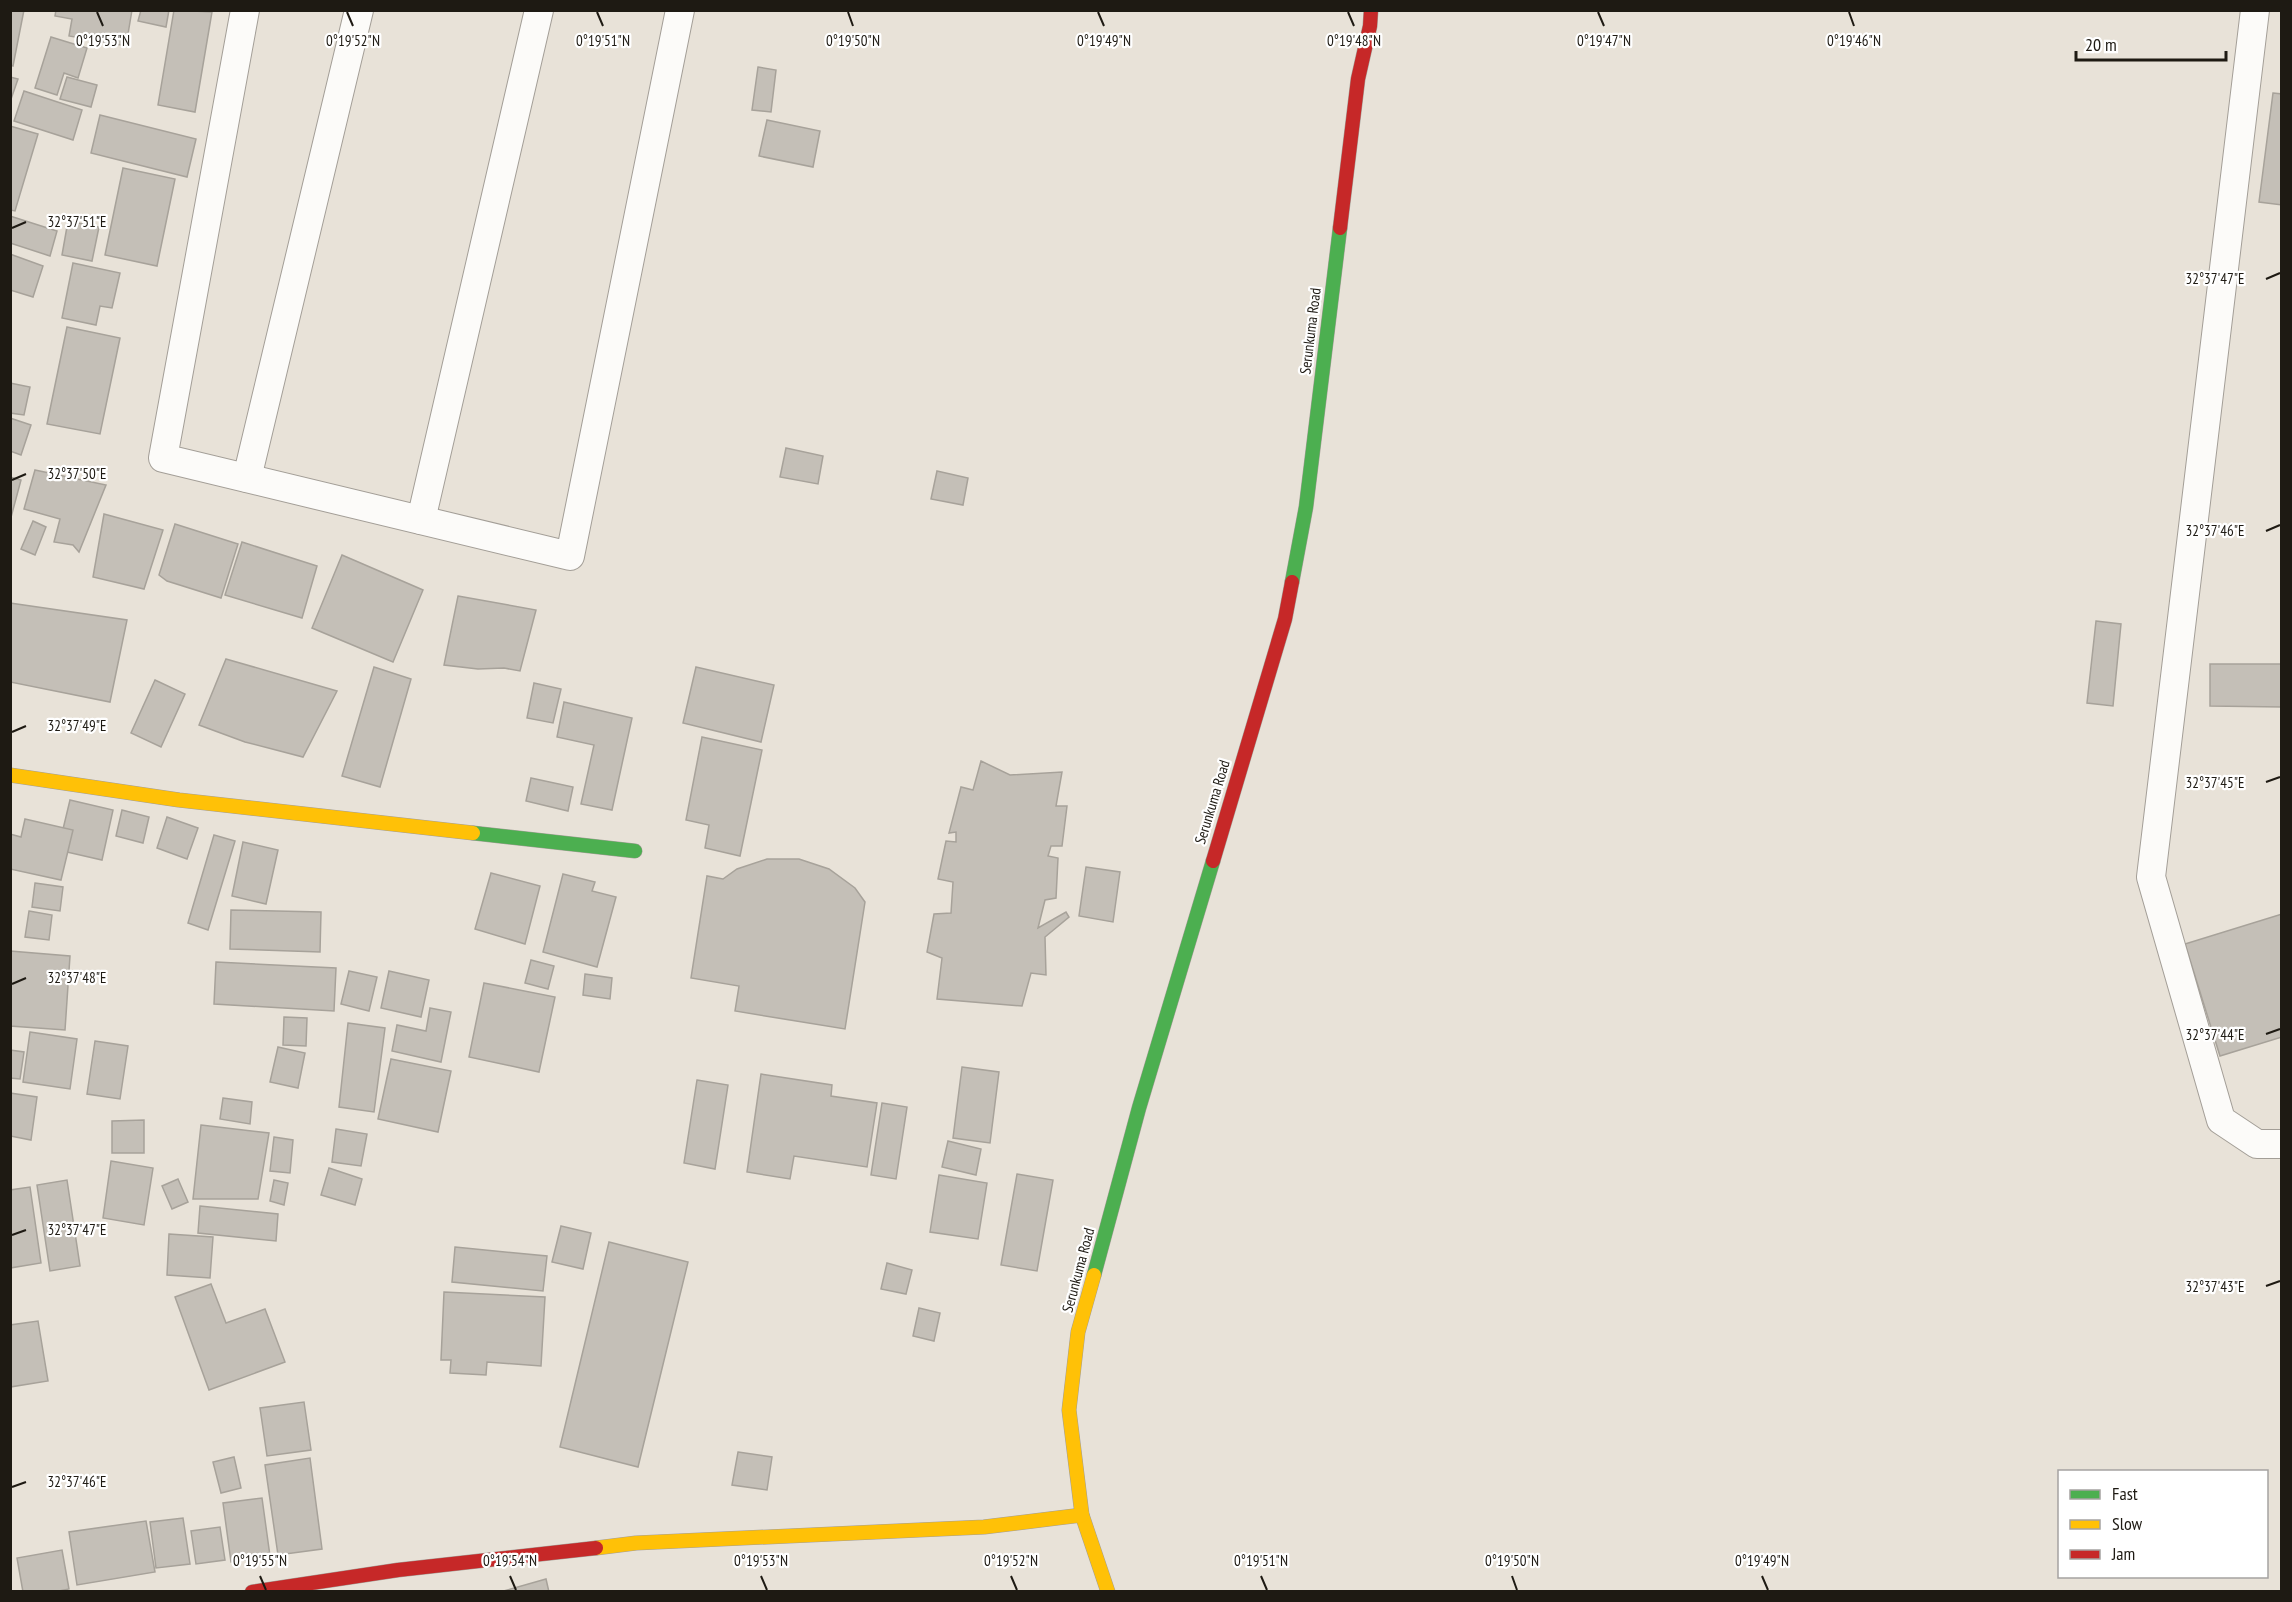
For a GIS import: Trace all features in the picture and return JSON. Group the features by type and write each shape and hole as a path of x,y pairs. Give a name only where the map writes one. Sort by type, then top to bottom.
{"street":[{"name":"Serunkuma Road","path":"1108,1592 1082,1515 1069,1410 1078,1332 1139,1108 1285,619 1306,507 1358,79 1370,26 1371,10"},
{"path":"10,775 179,800 635,852"},
{"path":"252,1592 398,1570 636,1543 984,1527 1082,1515"}],"lane":[{"path":"245,10 163,458 570,556 680,10"},
{"path":"247,478 359,10"},
{"path":"422,520 538,10"},
{"path":"2255,10 2151,877 2221,1120 2258,1144 2282,1144"}],"building":[{"path":"10,10 24,10 13,66 10,65"},
{"path":"56,10 132,10 126,46 69,36 72,19 55,16"},
{"path":"141,10 169,10 166,27 138,21"},
{"path":"174,10 212,12 195,112 158,105"},
{"path":"51,37 87,48 78,78 64,73 57,95 35,88"},
{"path":"758,67 776,70 771,112 752,110"},
{"path":"10,77 18,79 10,102"},
{"path":"67,77 97,85 91,107 60,99"},
{"path":"24,91 82,110 73,140 14,121"},
{"path":"2273,93 2282,94 2282,205 2259,202"},
{"path":"100,115 196,139 187,177 91,153"},
{"path":"767,120 820,131 813,167 759,156"},
{"path":"10,126 38,134 15,211 10,210"},
{"path":"123,168 175,179 157,266 105,255"},
{"path":"10,216 57,231 50,256 10,243"},
{"path":"68,221 99,227 92,261 62,255"},
{"path":"10,254 43,266 33,297 10,290"},
{"path":"73,263 120,273 112,308 100,306 96,325 62,318"},
{"path":"67,327 120,338 100,434 47,424"},
{"path":"10,383 30,387 24,415 10,413"},
{"path":"10,418 31,425 21,455 10,451"},
{"path":"786,448 823,456 818,484 780,477"},
{"path":"35,470 106,485 79,552 73,545 54,542 60,519 24,509"},
{"path":"937,471 968,478 963,505 931,499"},
{"path":"10,477 21,480 10,521"},
{"path":"104,514 163,530 144,589 93,577"},
{"path":"33,521 46,527 35,555 21,549"},
{"path":"175,524 238,544 221,598 167,581 159,575"},
{"path":"242,542 317,566 302,618 225,595"},
{"path":"342,555 423,590 393,662 312,628"},
{"path":"458,596 536,610 520,671 444,665"},
{"path":"10,603 127,620 110,702 10,682"},
{"path":"2096,621 2121,624 2113,706 2087,703"},
{"path":"226,659 337,691 303,757 245,742 199,725"},
{"path":"2210,664 2282,664 2282,707 2210,706"},
{"path":"374,667 411,679 380,787 342,776"},
{"path":"696,667 774,685 761,742 683,723"},
{"path":"155,680 185,694 161,747 131,733"},
{"path":"534,683 561,689 553,723 527,718"},
{"path":"564,702 632,718 612,810 581,804 594,745 557,737"},
{"path":"702,737 762,750 740,856 705,848 709,825 686,820"},
{"path":"981,761 1010,775 1062,772 1056,806 1067,806 1062,846 1051,846 1048,856 1058,858 1056,898 1045,900 1038,928 1066,912 1069,917 1045,937 1046,975 1031,973 1022,1006 937,999 942,958 927,952 934,914 951,913 953,882 938,879 946,841 956,842 956,832 949,833 961,787 973,790"},
{"path":"531,778 573,787 568,811 526,801"},
{"path":"70,800 113,810 102,860 58,850"},
{"path":"122,810 149,817 143,843 116,836"},
{"path":"167,817 198,828 187,859 157,848"},
{"path":"25,819 73,830 61,880 10,869 10,834 21,837"},
{"path":"214,835 235,841 208,930 188,923"},
{"path":"243,842 278,850 266,904 232,896"},
{"path":"767,859 799,859 829,869 855,888 865,902 845,1029 735,1011 739,986 691,978 707,876 723,879 737,869"},
{"path":"1086,867 1120,872 1113,922 1079,916"},
{"path":"491,873 540,886 525,944 475,929"},
{"path":"563,874 595,882 592,891 616,897 597,967 543,952"},
{"path":"35,883 63,887 60,911 32,907"},
{"path":"231,910 321,912 320,952 230,949"},
{"path":"29,911 52,915 49,940 25,937"},
{"path":"2282,914 2282,1037 2220,1056 2185,944"},
{"path":"10,951 70,956 65,1030 10,1026"},
{"path":"531,960 554,966 548,989 525,983"},
{"path":"216,962 336,968 334,1011 214,1004"},
{"path":"349,971 377,977 369,1011 341,1004"},
{"path":"389,971 429,980 421,1017 381,1008"},
{"path":"585,974 612,978 610,999 583,995"},
{"path":"484,983 555,997 539,1072 469,1057"},
{"path":"430,1008 451,1012 441,1062 392,1051 397,1025 426,1031"},
{"path":"284,1017 307,1018 306,1046 283,1045"},
{"path":"348,1023 385,1028 374,1112 339,1107"},
{"path":"30,1032 77,1039 70,1089 23,1082"},
{"path":"95,1041 128,1046 120,1099 87,1094"},
{"path":"278,1047 305,1053 298,1088 270,1082"},
{"path":"10,1050 24,1052 20,1079 10,1078"},
{"path":"391,1059 451,1071 438,1132 378,1119"},
{"path":"962,1067 999,1072 990,1143 953,1138"},
{"path":"761,1074 832,1085 831,1096 877,1103 867,1167 794,1156 790,1179 747,1172"},
{"path":"697,1080 728,1085 715,1169 684,1163"},
{"path":"10,1093 37,1097 31,1140 10,1136"},
{"path":"223,1098 252,1102 250,1124 220,1119"},
{"path":"882,1103 907,1107 896,1179 871,1175"},
{"path":"144,1120 144,1153 112,1153 112,1121"},
{"path":"201,1125 269,1133 258,1199 193,1199"},
{"path":"336,1129 367,1134 361,1166 332,1162"},
{"path":"274,1137 293,1140 290,1173 270,1171"},
{"path":"948,1141 981,1149 976,1175 942,1167"},
{"path":"111,1161 153,1168 144,1225 103,1218"},
{"path":"329,1168 362,1179 355,1205 321,1195"},
{"path":"1017,1174 1053,1180 1037,1271 1001,1265"},
{"path":"939,1175 987,1183 978,1239 930,1232"},
{"path":"178,1179 188,1202 172,1209 162,1186"},
{"path":"67,1180 80,1266 50,1271 37,1185"},
{"path":"274,1180 288,1183 284,1205 270,1201"},
{"path":"30,1187 41,1263 10,1268 10,1190"},
{"path":"200,1206 278,1214 276,1241 198,1233"},
{"path":"561,1226 591,1233 583,1269 552,1262"},
{"path":"169,1234 213,1237 210,1278 167,1275"},
{"path":"609,1242 688,1262 638,1467 560,1447"},
{"path":"455,1247 547,1256 543,1291 452,1282"},
{"path":"887,1263 912,1270 906,1294 881,1289"},
{"path":"211,1284 226,1323 265,1309 285,1362 209,1390 175,1297"},
{"path":"444,1292 545,1297 541,1366 487,1362 486,1375 450,1373 451,1360 441,1360"},
{"path":"919,1308 940,1313 934,1341 913,1336"},
{"path":"38,1321 48,1381 10,1387 10,1325"},
{"path":"304,1402 311,1450 267,1456 260,1408"},
{"path":"738,1452 772,1457 767,1490 732,1485"},
{"path":"234,1457 241,1488 221,1493 213,1462"},
{"path":"310,1458 322,1549 278,1555 265,1465"},
{"path":"262,1498 270,1556 231,1562 223,1503"},
{"path":"183,1518 190,1564 156,1568 150,1522"},
{"path":"146,1521 155,1572 77,1585 69,1532"},
{"path":"220,1527 225,1560 196,1564 191,1531"},
{"path":"62,1550 69,1589 54,1592 23,1592 17,1558"},
{"path":"546,1579 549,1592 500,1592"}],"traffic: fast":[{"path":"1292,582 1306,507 1340,228"},
{"path":"473,833 635,851"},
{"path":"1094,1275 1139,1108 1213,861"}],"traffic: slow":[{"path":"10,775 179,800 473,833"},
{"path":"1094,1275 1078,1332 1069,1410 1082,1515 1108,1592"},
{"path":"596,1548 636,1543 984,1527 1082,1515"}],"traffic: jam":[{"path":"1340,228 1358,79 1370,26 1371,10"},
{"path":"1213,861 1285,619 1292,582"},
{"path":"252,1592 398,1570 596,1548"}]}
